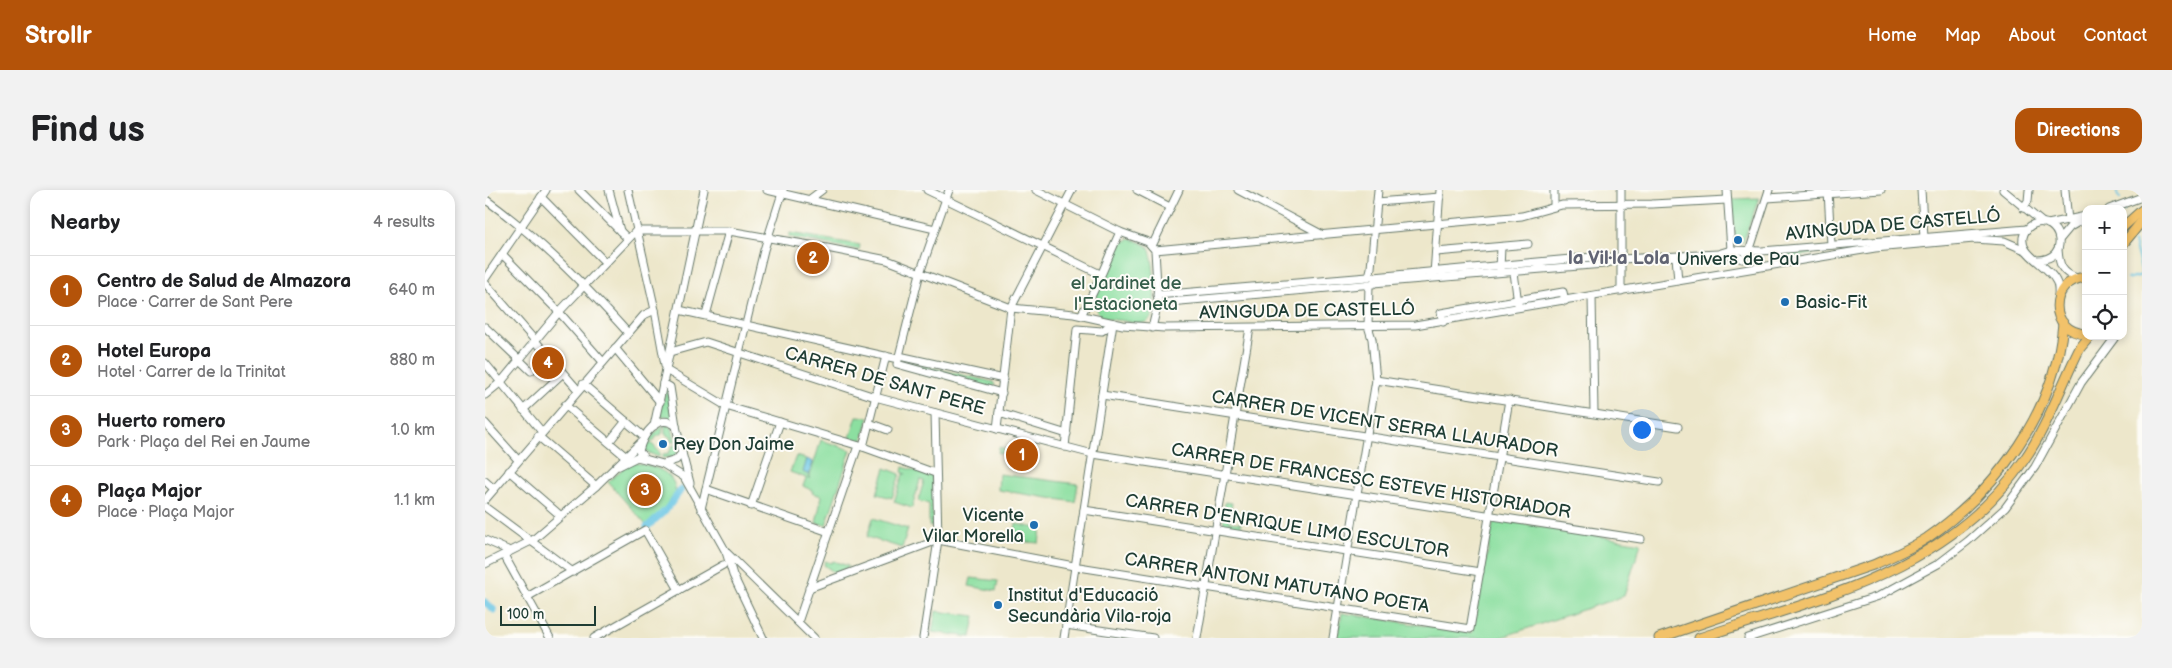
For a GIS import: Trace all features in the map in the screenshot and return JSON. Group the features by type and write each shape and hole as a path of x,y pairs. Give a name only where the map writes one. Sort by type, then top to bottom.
{"main road":[{"path":"2127,223 2142,210"},
{"path":"2127,239 2142,221"},
{"path":"2082,277 2066,285 2058,297 2057,310 2063,323 2076,333 2082,334"},
{"path":"1659,638 1873,565 1917,543 1947,523 1967,506 1998,474 2026,433 2053,374 2061,341 2063,323"},
{"path":"1699,638 1877,578 1931,550 1957,531 1977,514 2007,482 2024,460 2038,437 2080,348 2086,340"}],"street":[{"path":"485,279 546,190"},
{"path":"579,190 627,238"},
{"path":"609,190 620,231"},
{"path":"628,190 655,310 666,370 726,406 858,446 935,473"},
{"path":"653,426 660,402 704,190"},
{"path":"767,190 935,229"},
{"path":"810,199 822,190"},
{"path":"927,190 1100,274"},
{"path":"898,360 920,273 949,190"},
{"path":"1036,190 1120,232 1147,242 1154,248 1375,231 1522,216 1554,206 1727,200"},
{"path":"997,429 1011,308 1072,190"},
{"path":"1137,190 1171,207"},
{"path":"1152,328 1157,299 1154,248 1179,190"},
{"path":"1238,190 1324,235"},
{"path":"1333,638 1376,380 1372,339 1367,326 1377,190"},
{"path":"1554,190 1554,206"},
{"path":"1621,190 1621,291"},
{"path":"1727,190 1731,250"},
{"path":"1742,259 1749,252 1769,190"},
{"path":"1767,198 1828,192 1881,190"},
{"path":"1921,190 1924,238"},
{"path":"1996,190 2026,215 2029,227"},
{"path":"2003,190 2023,208 2056,230 2060,239"},
{"path":"2023,208 2028,201 2029,190"},
{"path":"2065,190 2068,221"},
{"path":"701,508 745,325 782,192"},
{"path":"1828,192 1831,246"},
{"path":"1377,202 1430,198 1440,194 1433,275"},
{"path":"541,197 605,262"},
{"path":"2120,205 2142,197"},
{"path":"485,199 521,226 585,284 628,333"},
{"path":"2058,297 2057,282 2048,269 2031,257 2025,250 2022,243 2023,235 2029,227 2082,218"},
{"path":"2082,220 2070,227 2060,239 2057,250 2059,265 2067,274 2082,277"},
{"name":"AVINGUDA DE CASTELLÓ","path":"1763,251 1924,238 2029,227"},
{"path":"485,395 501,382 559,312 627,238 636,231"},
{"name":"AVINGUDA DE CASTELLÓ","path":"636,231 729,231 874,257 1011,308 1081,315 1115,323 1152,328 1415,325 1443,322 1751,268"},
{"path":"706,315 729,231"},
{"path":"1081,315 1091,298 1120,232"},
{"name":"AVINGUDA DE CASTELLÓ","path":"1763,266 1875,248 1975,239 2004,241 2025,250"},
{"path":"1436,252 1528,244"},
{"path":"1500,273 1501,247"},
{"path":"1157,299 1371,281 1433,275 1501,265 1604,256 1621,259 1718,254 1734,255 1742,259 1743,264 1751,268 1763,266 1768,261 1768,257 1763,251 1731,250 1718,254"},
{"path":"2037,260 2045,260 2057,250"},
{"path":"502,254 559,312 603,362"},
{"path":"1675,257 1677,281"},
{"path":"1433,275 1514,272 1604,264 1621,259"},
{"path":"1514,272 1519,309"},
{"path":"485,283 562,374 578,390"},
{"name":"AVINGUDA DE CASTELLÓ","path":"1443,322 1441,313 1563,292 1565,301"},
{"path":"1592,296 1594,414"},
{"path":"1090,317 1091,298"},
{"path":"485,500 644,315 655,310"},
{"path":"679,310 886,356 1001,393"},
{"path":"1069,638 1077,567 1115,323"},
{"name":"AVINGUDA DE CASTELLÓ","path":"1067,434 1077,329 1102,331 1115,323"},
{"path":"485,327 531,371"},
{"path":"1197,638 1250,328"},
{"path":"1748,638 1879,596 1938,564 1968,541 2005,508 2035,467 2081,383 2113,340"},
{"name":"CARRER DE SANT PERE","path":"670,352 706,342 875,397 1095,454"},
{"path":"615,348 660,402"},
{"path":"798,622 858,446 869,423 886,356"},
{"path":"898,360 1003,379"},
{"path":"485,363 540,434 596,486"},
{"path":"523,410 562,374"},
{"path":"1376,380 1678,426"},
{"path":"663,383 670,387 676,426 693,493"},
{"path":"583,384 626,421 643,439"},
{"name":"CARRER DE VICENT SERRA LLAURADOR","path":"1104,396 1659,482"},
{"path":"1480,572 1509,400"},
{"path":"565,405 625,456"},
{"path":"923,638 938,540 935,413"},
{"name":"CARRER DE SANT PERE","path":"999,413 1067,434"},
{"path":"615,469 660,420 669,420 676,426"},
{"path":"609,442 626,421"},
{"path":"751,506 780,422"},
{"path":"485,423 518,460"},
{"path":"869,423 888,430"},
{"path":"1065,447 1067,434"},
{"path":"643,439 639,451 645,459"},
{"path":"663,464 676,460 682,453"},
{"name":"CARRER DE FRANCESC ESTEVE HISTORIADOR","path":"1095,454 1641,538"},
{"path":"485,564 533,540 615,469 637,457 645,459 663,464 684,477 726,552 763,638"},
{"path":"509,471 561,516"},
{"path":"485,481 494,489"},
{"path":"693,493 706,489 829,532"},
{"path":"485,507 533,540 573,572"},
{"name":"CARRER D'ENRIQUE LIMO ESCULTOR","path":"1086,510 1480,572"},
{"path":"527,596 573,572 645,530 679,590"},
{"path":"485,540 507,553 527,596 550,638"},
{"path":"809,588 938,540"},
{"name":"CARRER ANTONI MATUTANO POETA","path":"938,540 1077,567 1470,629 1480,572"},
{"path":"726,552 814,638"},
{"path":"595,638 723,565"},
{"path":"738,583 736,572 742,567"},
{"path":"1064,638 1069,625"},
{"path":"1069,625 1153,638"}],"green space":[{"path":"1759,198 1743,242 1735,243 1732,199"},
{"path":"790,233 860,245 859,250 789,237"},
{"name":"el Jardinet de l'Estacioneta","path":"1130,239 1148,247 1154,270 1155,293 1153,313 1149,321 1143,323 1105,318 1096,309 1097,291 1117,244"},
{"path":"1812,251 1813,254 1778,260 1775,258 1777,254"},
{"path":"1760,255 1763,258 1762,262 1751,264 1747,262 1750,256"},
{"path":"900,360 993,382 995,385 992,388 901,362"},
{"path":"667,386 674,419 658,416"},
{"path":"857,416 869,417 862,442 854,443 849,441"},
{"path":"665,424 672,428 676,442 671,442 670,437 665,434"},
{"path":"663,425 662,434 656,437 653,442 647,441"},
{"path":"821,440 851,450 826,525 816,523 822,496 812,493 813,491 803,486 806,478 790,472 796,456 807,459 803,472 809,475 809,479"},
{"path":"645,443 652,444 660,453 659,457 646,452"},
{"path":"677,445 677,453 674,457 662,458 663,454 669,453 672,446"},
{"path":"999,447 1024,454 1025,455 998,453"},
{"path":"630,462 660,470 675,485 676,494 670,499 665,509 647,526 608,482"},
{"path":"903,467 932,476 933,526 929,526 929,504 918,501 924,481 920,480 912,508 894,502 903,474 906,474 902,472"},
{"path":"885,468 900,474 892,498 877,494"},
{"path":"999,474 1078,484 1075,502 998,490"},
{"path":"1225,502 1232,503 1229,522 1241,523 1241,529 1223,526"},
{"path":"873,518 908,529 902,548 867,537"},
{"path":"1494,519 1641,543 1624,596 1499,638 1338,638 1342,613 1472,633"},
{"path":"1016,524 1041,529 1039,543 1014,541"},
{"path":"825,561 831,563 833,561 848,566 848,568 835,573 824,565"},
{"path":"971,578 998,581 996,591 969,586"},
{"path":"936,611 975,616 971,637 932,632"}],"water":[{"path":"807,459 813,462 809,475 803,472"}],"waterway":[{"path":"2116,190 2120,199"},
{"path":"2134,242 2142,273"},
{"path":"2127,279 2142,275"},
{"path":"647,527 666,510 681,490"},
{"path":"485,602 494,610"}],"place":[{"name":"Univers de Pau","path":"1738,240"},
{"name":"Hotel Europa","path":"813,258"},
{"name":"Basic-Fit","path":"1785,302"},
{"name":"Plaça Major","path":"548,363"},
{"name":"Rey Don Jaime","path":"663,444"},
{"name":"Centro de Salud de Almazora","path":"1022,455"},
{"name":"Huerto romero","path":"645,490"},
{"name":"Vicente Vilar Morella","path":"1034,525"},
{"name":"Institut d'Educació Secundària Vila-roja","path":"998,605"}],"district":[{"name":"la Vil·la Lola","path":"1619,258"}]}
